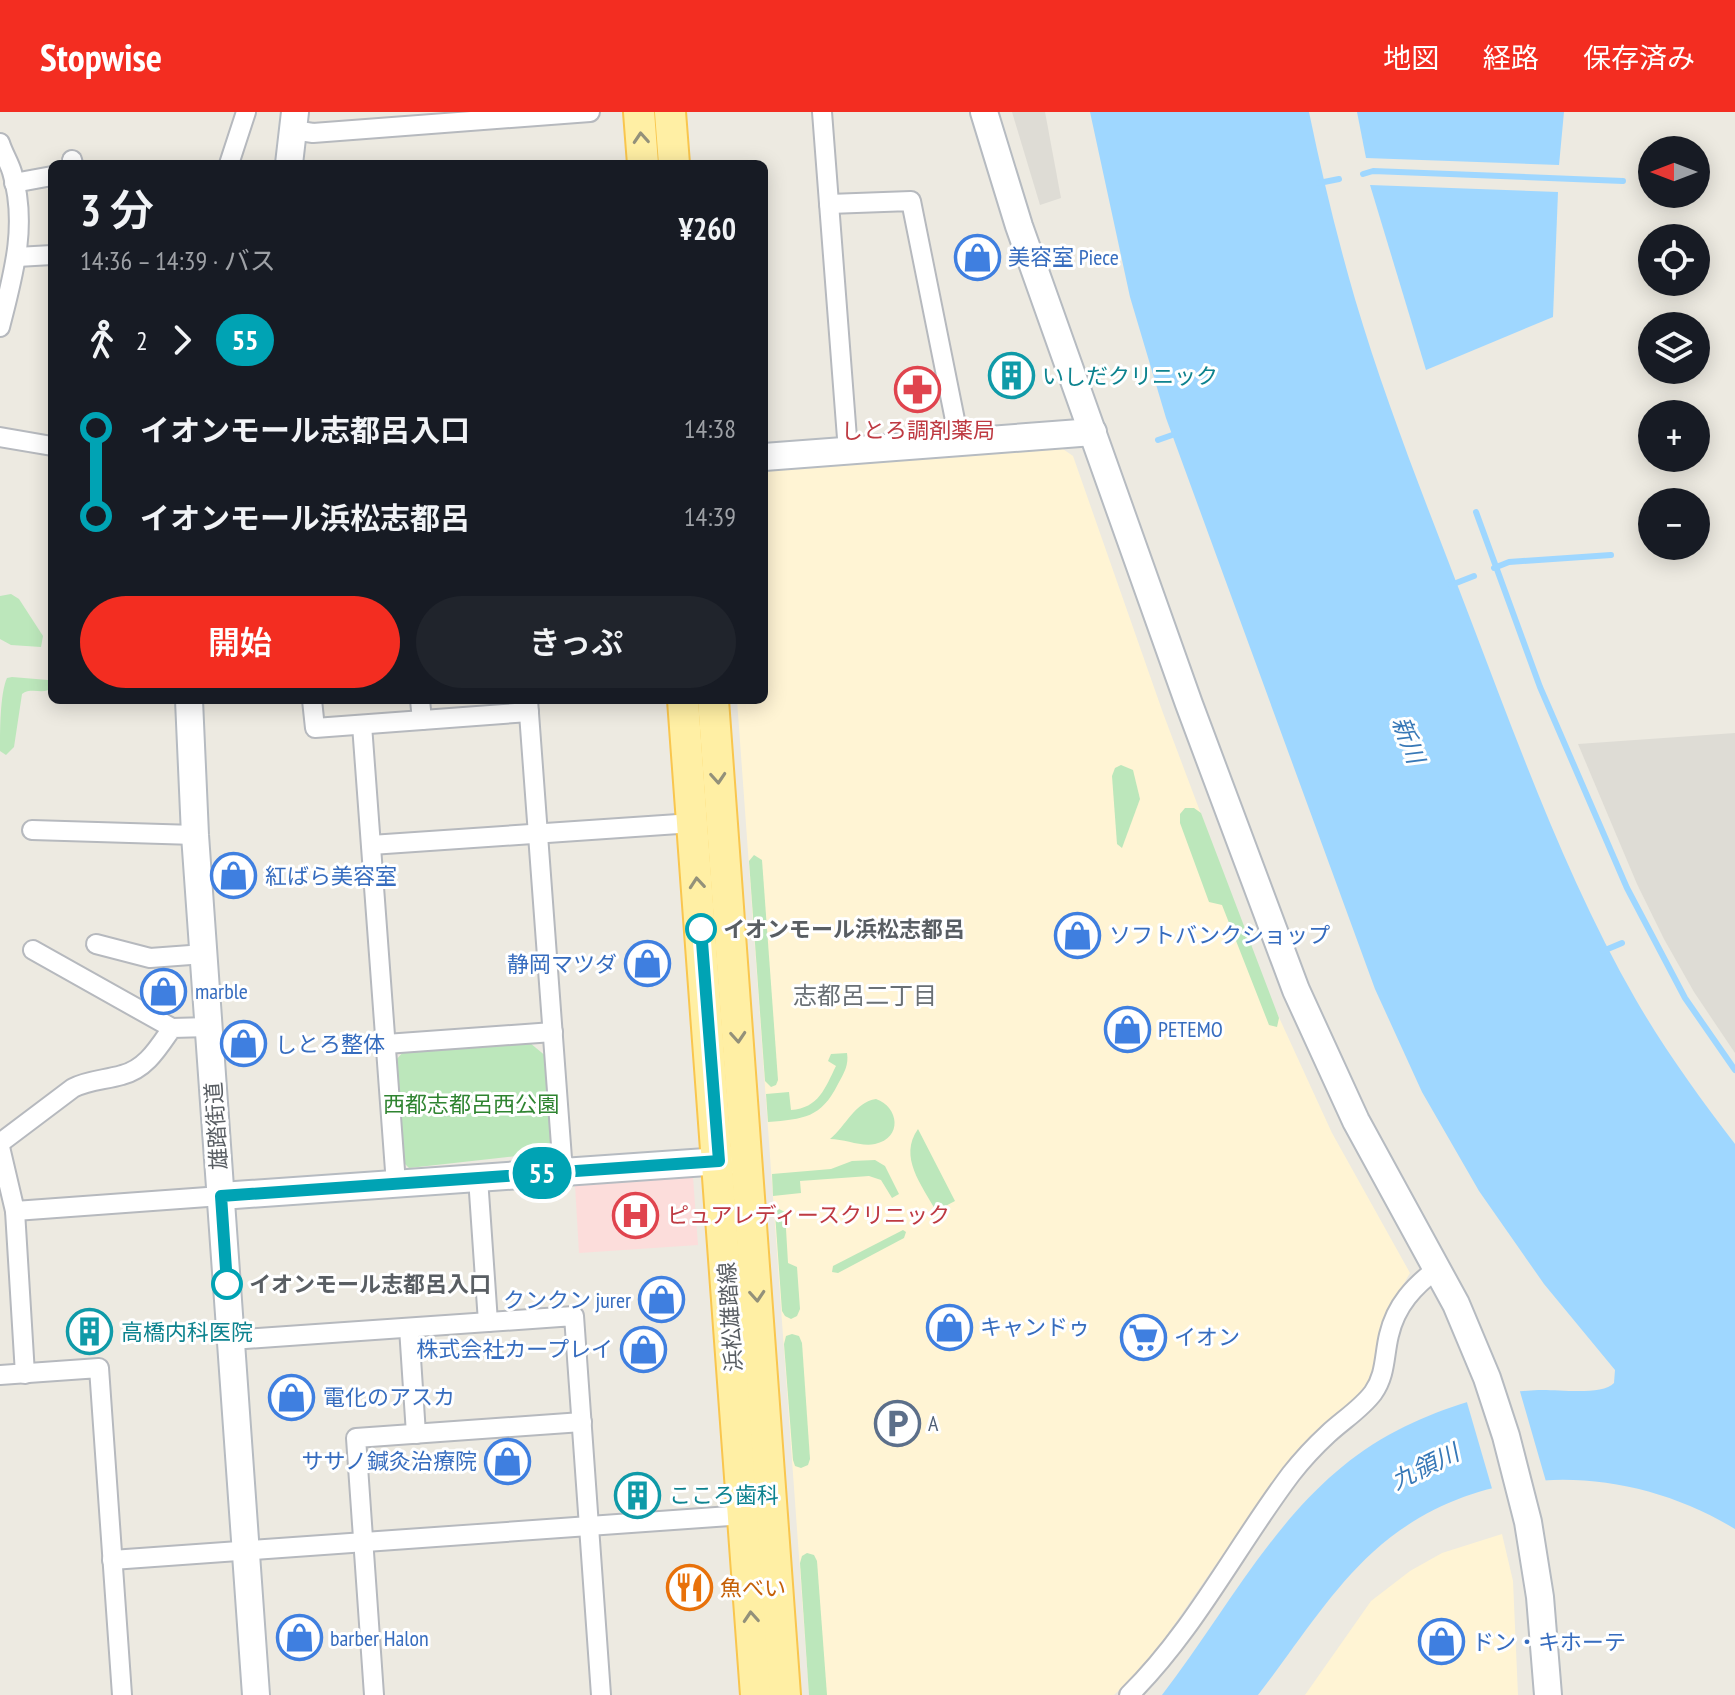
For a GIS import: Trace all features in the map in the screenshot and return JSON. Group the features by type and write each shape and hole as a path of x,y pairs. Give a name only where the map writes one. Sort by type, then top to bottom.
{"main road":[{"path":"639,112 643,160"},
{"path":"670,112 674,160"},
{"name":"浜松雄踏線","path":"683,704 693,823 733,1160 785,1695"},
{"name":"浜松雄踏線","path":"713,704 733,1160 744,1515 756,1695"}],"street":[{"path":"230,160 246,112"},
{"path":"289,160 294,121 313,133 590,112"},
{"path":"822,112 848,451"},
{"path":"984,112 1011,203 1189,704 1296,990 1361,1132 1438,1268 1487,1378 1522,1496 1540,1597 1548,1695"},
{"path":"0,143 14,183 20,229 17,257 0,327"},
{"path":"14,183 48,177"},
{"path":"829,204 911,201 957,442"},
{"path":"17,257 48,255"},
{"path":"768,457 1093,432"},
{"path":"0,437 48,445"},
{"name":"雄踏街道","path":"189,704 195,835 256,1695"},
{"path":"312,704 315,728 422,720 529,706 563,1172"},
{"path":"420,704 422,720"},
{"path":"362,725 396,1184"},
{"path":"371,845 693,823"},
{"path":"32,830 195,835"},
{"path":"96,944 150,958 204,954"},
{"path":"33,950 172,1028 209,1027"},
{"path":"25,1374 15,1211 0,1145 73,1088 142,1066 172,1028"},
{"path":"386,1044 553,1032"},
{"path":"15,1211 733,1160"},
{"path":"478,1178 488,1322"},
{"path":"1129,1695 1173,1644 1293,1472 1328,1434 1375,1391 1383,1373 1388,1338 1400,1309 1414,1285 1438,1268"},
{"path":"231,1340 574,1316 601,1695"},
{"path":"409,1328 416,1434"},
{"path":"0,1375 99,1368 122,1695"},
{"path":"374,1695 356,1438 582,1422"},
{"path":"112,1560 744,1515"}],"shaded area":[{"path":"1012,112 1045,112 1061,198 1040,205"},
{"name":"イオンモール浜松志都呂","path":"1060,447 1073,456 1163,713 1271,1000 1332,1133 1410,1273 1383,1319 1373,1369 1366,1385 1320,1427 1284,1466 1165,1638 1114,1695 809,1695 737,704 768,704 768,470"},
{"path":"1735,733 1735,1053 1694,992 1664,939 1637,884 1578,744"},
{"name":"ピュアレディースクリニック","path":"693,1177 698,1245 579,1253 575,1185"},
{"path":"1502,1534 1513,1581 1518,1695 1305,1695 1371,1601 1410,1571 1442,1553"}],"green space":[{"path":"11,594 19,599 43,636 41,647 11,645 0,639 0,596"},
{"path":"7,678 48,681 48,690 22,694 14,747 6,755 0,751 1,713"},
{"path":"1121,765 1133,770 1140,799 1122,848 1117,844 1112,776 1115,768"},
{"path":"1185,808 1194,808 1201,813 1279,1018 1277,1027 1269,1025 1222,905 1209,902 1180,823 1180,814"},
{"path":"754,855 762,860 778,1080 771,1087 765,1081 749,861"},
{"name":"西都志都呂西公園","path":"530,1043 547,1057 553,1143 544,1153 409,1168 404,1163 396,1060 403,1052"},
{"path":"847,1053 847,1065 825,1104 801,1118 768,1122 766,1094 789,1092 791,1110 808,1105 820,1096 836,1066 828,1061 831,1054"},
{"path":"876,1099 884,1103 893,1115 894,1129 890,1136 870,1145 830,1139 856,1110"},
{"path":"918,1129 955,1201 936,1211 911,1160 912,1139"},
{"path":"875,1160 885,1166 899,1194 892,1198 881,1180 869,1176 800,1181 801,1193 773,1196 772,1174 831,1169 852,1161"},
{"path":"779,1209 785,1212 788,1263 797,1267 800,1309 797,1316 791,1319 782,1311 775,1213"},
{"path":"903,1230 906,1232 904,1238 838,1273 832,1272 833,1266"},
{"path":"786,1336 799,1336 802,1343 810,1459 808,1465 801,1468 795,1466 793,1460 784,1344"},
{"path":"807,1553 814,1555 817,1561 827,1695 809,1695 800,1563"}],"water":[{"path":"1090,112 1309,112 1342,252 1381,380 1546,812 1588,908 1636,1000 1683,1073 1735,1144 1735,1529 1691,1506 1645,1491 1597,1482 1549,1480 1502,1486 1456,1500 1413,1522 1373,1552 1327,1603 1258,1695 1162,1695 1266,1548 1325,1482 1359,1454 1398,1430 1431,1415 1466,1402 1520,1391 1600,1389 1614,1383 1615,1370 1544,1284 1479,1191 1422,1092 1375,989 1166,418 1130,297"},
{"path":"1357,112 1564,112 1559,165 1366,158"},
{"path":"1370,185 1558,192 1553,317 1426,370"}],"pier":[{"path":"1519,1388 1547,1485 1519,1486 1493,1492 1466,1399"}],"waterway":[{"path":"1363,174 1373,171 1623,181"},
{"path":"1319,183 1339,179"},
{"path":"1158,440 1178,433"},
{"path":"1476,512 1540,687 1627,888 1685,998 1735,1070"},
{"path":"1494,568 1509,562 1611,555"},
{"path":"1451,585 1474,576"},
{"path":"1603,951 1622,943"}],"bus line":[{"name":"55","path":"227,1284 221,1196 719,1161 701,929"}],"place":[{"name":"美容室 Piece","path":"977,257"},
{"name":"いしだクリニック","path":"1011,376"},
{"name":"しとろ調剤薬局","path":"918,389"},
{"name":"紅ばら美容室","path":"234,876"},
{"name":"イオンモール浜松志都呂","path":"701,929"},
{"name":"ソフトバンクショップ","path":"1078,935"},
{"name":"静岡マツダ","path":"648,964"},
{"name":"marble","path":"164,991"},
{"name":"PETEMO","path":"1127,1029"},
{"name":"しとろ整体","path":"244,1044"},
{"name":"ピュアレディースクリニック","path":"636,1215"},
{"name":"イオンモール志都呂入口","path":"227,1284"},
{"name":"クンクン jurer","path":"662,1300"},
{"name":"キャンドゥ","path":"949,1327"},
{"name":"高橋内科医院","path":"90,1332"},
{"name":"イオン","path":"1143,1337"},
{"name":"株式会社カープレイ","path":"644,1349"},
{"name":"電化のアスカ","path":"292,1397"},
{"name":"A","path":"897,1423"},
{"name":"ササノ鍼灸治療院","path":"508,1461"},
{"name":"こころ歯科","path":"638,1495"},
{"name":"魚べい","path":"689,1588"},
{"name":"barber Halon","path":"299,1638"},
{"name":"ドン・キホーテ","path":"1441,1642"}],"district":[{"name":"志都呂二丁目","path":"865,996"}],"water label":[{"name":"新川","path":"1408,740"},
{"name":"九領川","path":"1425,1467"}]}
